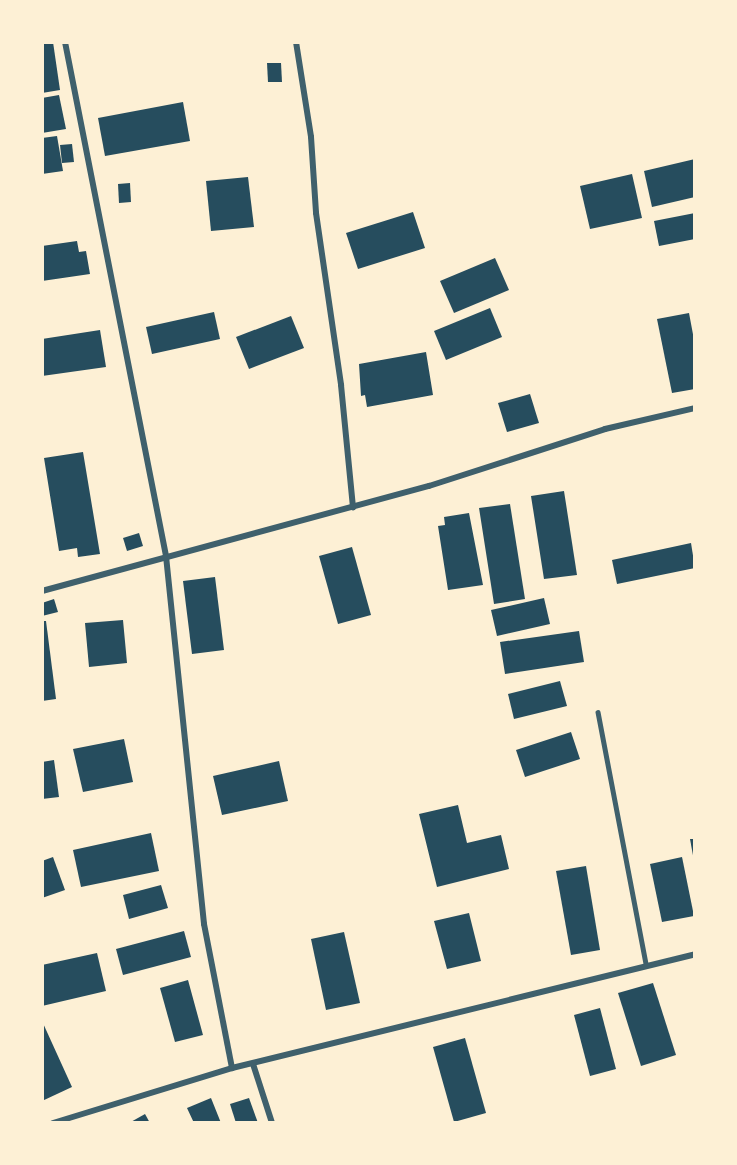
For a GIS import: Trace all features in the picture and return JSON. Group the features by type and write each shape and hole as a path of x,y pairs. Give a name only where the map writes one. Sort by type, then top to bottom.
{"street":[{"path":"65,42 166,556 204,924 232,1068"},
{"path":"296,42 341,385 353,507"},
{"path":"42,591 353,507 604,429 695,408"},
{"path":"53,1123 232,1068 646,963 695,954"},
{"path":"253,1064 272,1123"}],"lane":[{"path":"598,712 646,963"}],"building":[{"path":"42,42 53,42 60,90 42,93"},
{"path":"267,63 281,63 282,82 268,82"},
{"path":"59,95 66,129 42,133 42,98"},
{"path":"183,102 190,141 105,156 98,118"},
{"path":"57,136 63,171 42,174 42,138"},
{"path":"72,144 74,162 62,163 60,145"},
{"path":"695,159 695,197 652,207 644,171"},
{"path":"632,174 642,218 590,229 580,186"},
{"path":"248,177 254,227 211,231 206,181"},
{"path":"130,183 131,202 119,203 118,184"},
{"path":"413,212 425,248 358,269 346,233"},
{"path":"695,213 695,239 659,246 654,221"},
{"path":"77,241 79,252 86,251 90,274 42,281 42,246"},
{"path":"495,258 509,290 454,313 440,281"},
{"path":"490,308 502,337 446,360 434,331"},
{"path":"214,312 220,339 152,354 146,327"},
{"path":"689,313 695,345 695,389 672,393 657,319"},
{"path":"291,316 304,348 249,369 236,337"},
{"path":"100,330 106,367 42,376 42,339"},
{"path":"426,352 433,395 367,407 365,395 361,396 359,364"},
{"path":"530,394 539,423 507,432 498,403"},
{"path":"83,452 100,554 78,557 77,548 59,551 44,458"},
{"path":"564,491 577,575 544,579 531,496"},
{"path":"510,504 525,599 494,604 479,508"},
{"path":"469,513 483,585 448,590 438,526 445,525 444,517"},
{"path":"139,533 143,546 127,551 123,538"},
{"path":"691,543 695,568 617,584 612,560"},
{"path":"352,547 371,615 338,624 319,556"},
{"path":"215,577 224,650 192,654 183,581"},
{"path":"544,598 550,624 497,636 491,610"},
{"path":"54,599 58,612 42,616 42,603"},
{"path":"123,620 127,663 89,667 85,623"},
{"path":"42,621 46,621 56,699 42,701"},
{"path":"579,631 584,662 505,674 500,642"},
{"path":"560,681 567,706 514,719 508,694"},
{"path":"571,732 580,759 525,777 516,750"},
{"path":"124,739 133,782 83,792 73,749"},
{"path":"54,760 59,797 42,799 42,762"},
{"path":"279,761 288,801 222,815 213,776"},
{"path":"458,805 467,843 501,835 509,869 437,887 419,814"},
{"path":"151,833 159,871 81,887 73,850"},
{"path":"690,839 695,839 695,861 694,861"},
{"path":"53,857 65,890 42,898 42,861"},
{"path":"682,857 694,916 662,922 650,864"},
{"path":"586,866 600,950 571,955 556,871"},
{"path":"161,885 168,908 129,919 123,895"},
{"path":"469,913 481,961 447,969 434,921"},
{"path":"184,931 191,957 123,975 116,949"},
{"path":"344,932 360,1003 326,1010 311,939"},
{"path":"97,953 106,991 42,1006 42,965"},
{"path":"188,980 203,1035 175,1042 160,988"},
{"path":"653,983 676,1055 641,1066 618,993"},
{"path":"600,1008 616,1069 590,1076 574,1015"},
{"path":"42,1021 72,1087 42,1101"},
{"path":"465,1038 486,1113 454,1122 433,1047"},
{"path":"211,1098 221,1123 194,1123 187,1108"},
{"path":"249,1098 258,1123 236,1123 230,1104"},
{"path":"145,1114 150,1123 129,1123"}]}
